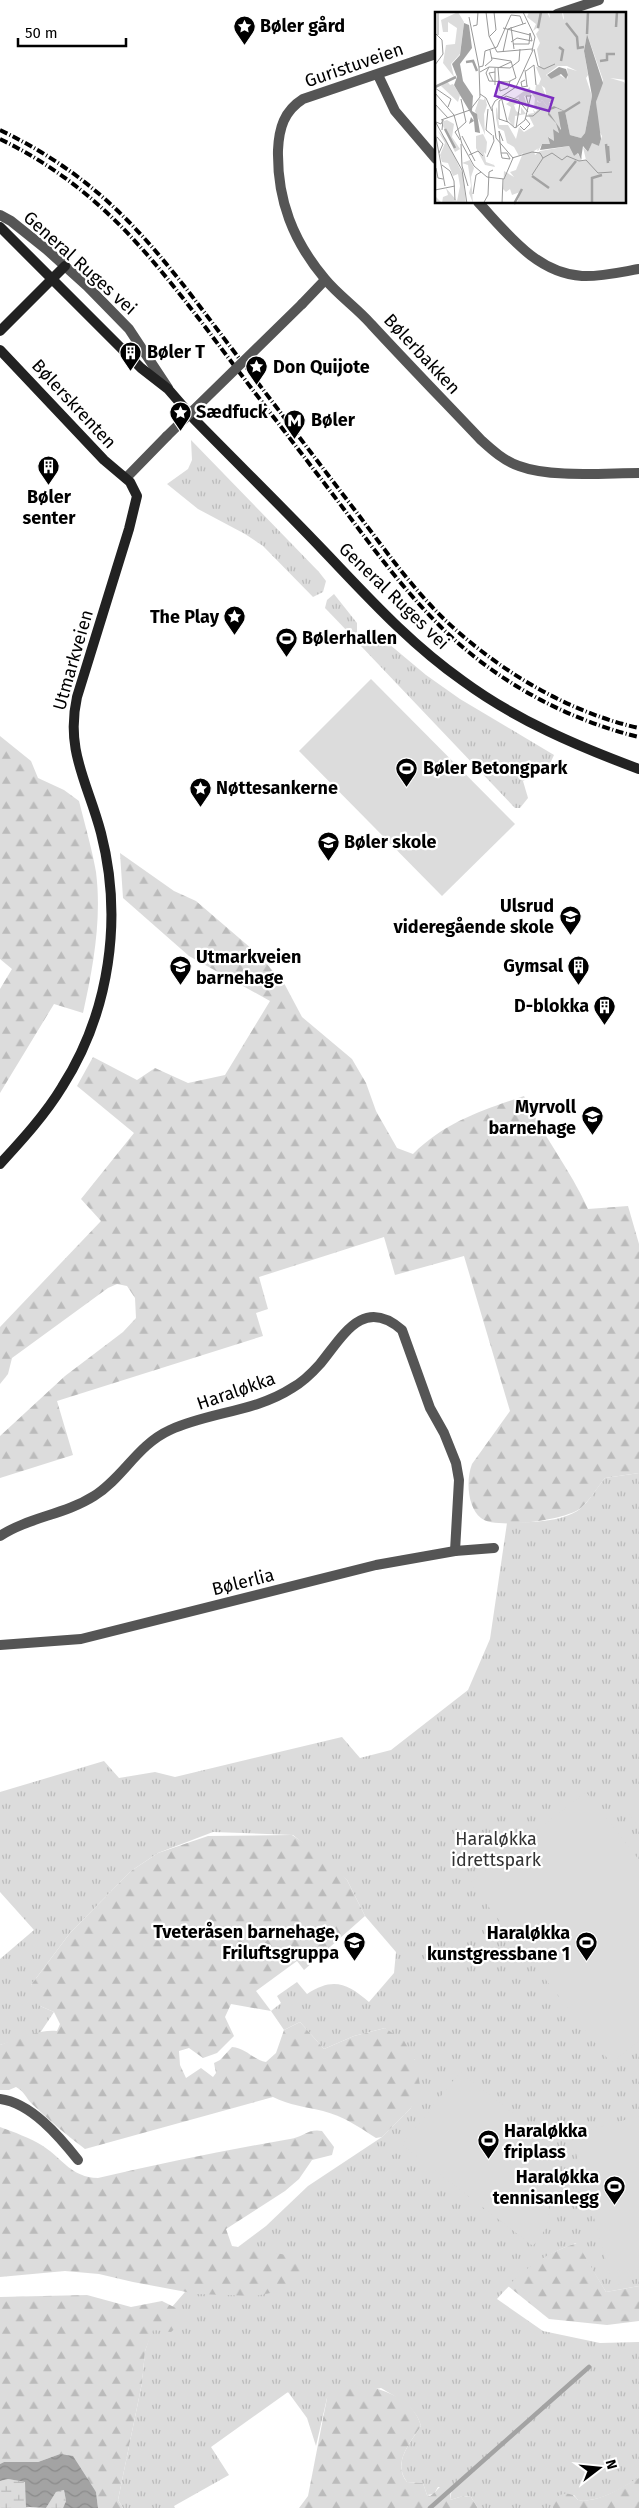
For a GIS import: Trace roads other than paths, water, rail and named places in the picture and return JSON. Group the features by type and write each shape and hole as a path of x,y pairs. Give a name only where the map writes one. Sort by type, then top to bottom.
{"street":[{"path":"563,12 598,0"},
{"name":"Guristuveien","path":"278,142 285,114 292,106 303,99 435,54"},
{"path":"378,75 395,111 435,158"},
{"name":"Bølerbakken","path":"278,142 277,173 287,220 306,253 326,280 370,322 481,440 501,457 518,466 535,470 586,473 639,473"},
{"path":"480,204 524,251 552,268 583,276 639,269"},
{"name":"General Ruges vei","path":"0,215 11,221 65,266 129,329 168,388 194,419 370,600 438,663 517,716 588,750 639,769"},
{"name":"General Ruges vei","path":"0,227 141,368 168,388"},
{"path":"0,331 65,266"},
{"path":"126,478 326,280"},
{"name":"Bølerskrenten","path":"0,350 104,460 126,478"},
{"name":"Utmarkveien","path":"0,1164 36,1123 72,1071 94,1021 107,971 111,922 109,873 99,826 79,768 73,739 73,717 136,503 135,491 126,478"},
{"name":"Haraløkka","path":"0,1536 16,1526 71,1507 93,1496 138,1451 158,1436 173,1429 250,1407 282,1395 302,1382 320,1364 347,1329 359,1320 374,1317 393,1322 402,1330 408,1340 430,1408 451,1447 459,1480 455,1551"},
{"name":"Bølerlia","path":"0,1645 81,1639 376,1565 455,1551 494,1548"},
{"path":"0,2099 20,2106 33,2114 68,2147 78,2160"}],"water":[{"path":"60,2454 73,2456 96,2492 98,2508 63,2508 66,2501 64,2490 56,2492 46,2508 26,2507 25,2482 8,2479 0,2481 0,2464 4,2462 38,2462"}],"waterway":[{"path":"430,2508 589,2367"}],"railway":[{"path":"0,130 39,151 72,173 129,222 179,279 398,566 445,620 488,656 535,687 586,711 612,721 639,728"},
{"path":"0,139 33,157 63,177 115,220 138,245 183,299 396,577 423,609 459,644 506,679 557,708 611,729 639,737"}],"place":[{"name":"Bøler gård","path":"244,45"},
{"name":"Bøler T","path":"131,371"},
{"name":"Don Quijote","path":"257,386"},
{"name":"Sædfuck","path":"180,431"},
{"name":"Bøler","path":"295,439"},
{"name":"Bøler senter","path":"49,486"},
{"name":"The Play","path":"235,636"},
{"name":"Bølerhallen","path":"286,657"},
{"name":"Bøler Betongpark","path":"407,787"},
{"name":"Nøttesankerne","path":"200,807"},
{"name":"Bøler skole","path":"328,861"},
{"name":"Ulsrud videregående skole","path":"570,935"},
{"name":"Gymsal","path":"579,985"},
{"name":"Utmarkveien barnehage","path":"180,986"},
{"name":"D-blokka","path":"605,1025"},
{"name":"Myrvoll barnehage","path":"592,1136"},
{"name":"Tveteråsen barnehage, Friluftsgruppa","path":"355,1961"},
{"name":"Haraløkka kunstgressbane 1","path":"586,1962"},
{"name":"Haraløkka friplass","path":"488,2160"},
{"name":"Haraløkka tennisanlegg","path":"615,2206"}],"park label":[{"name":"Haraløkka idrettspark","path":"496,1849"}]}
